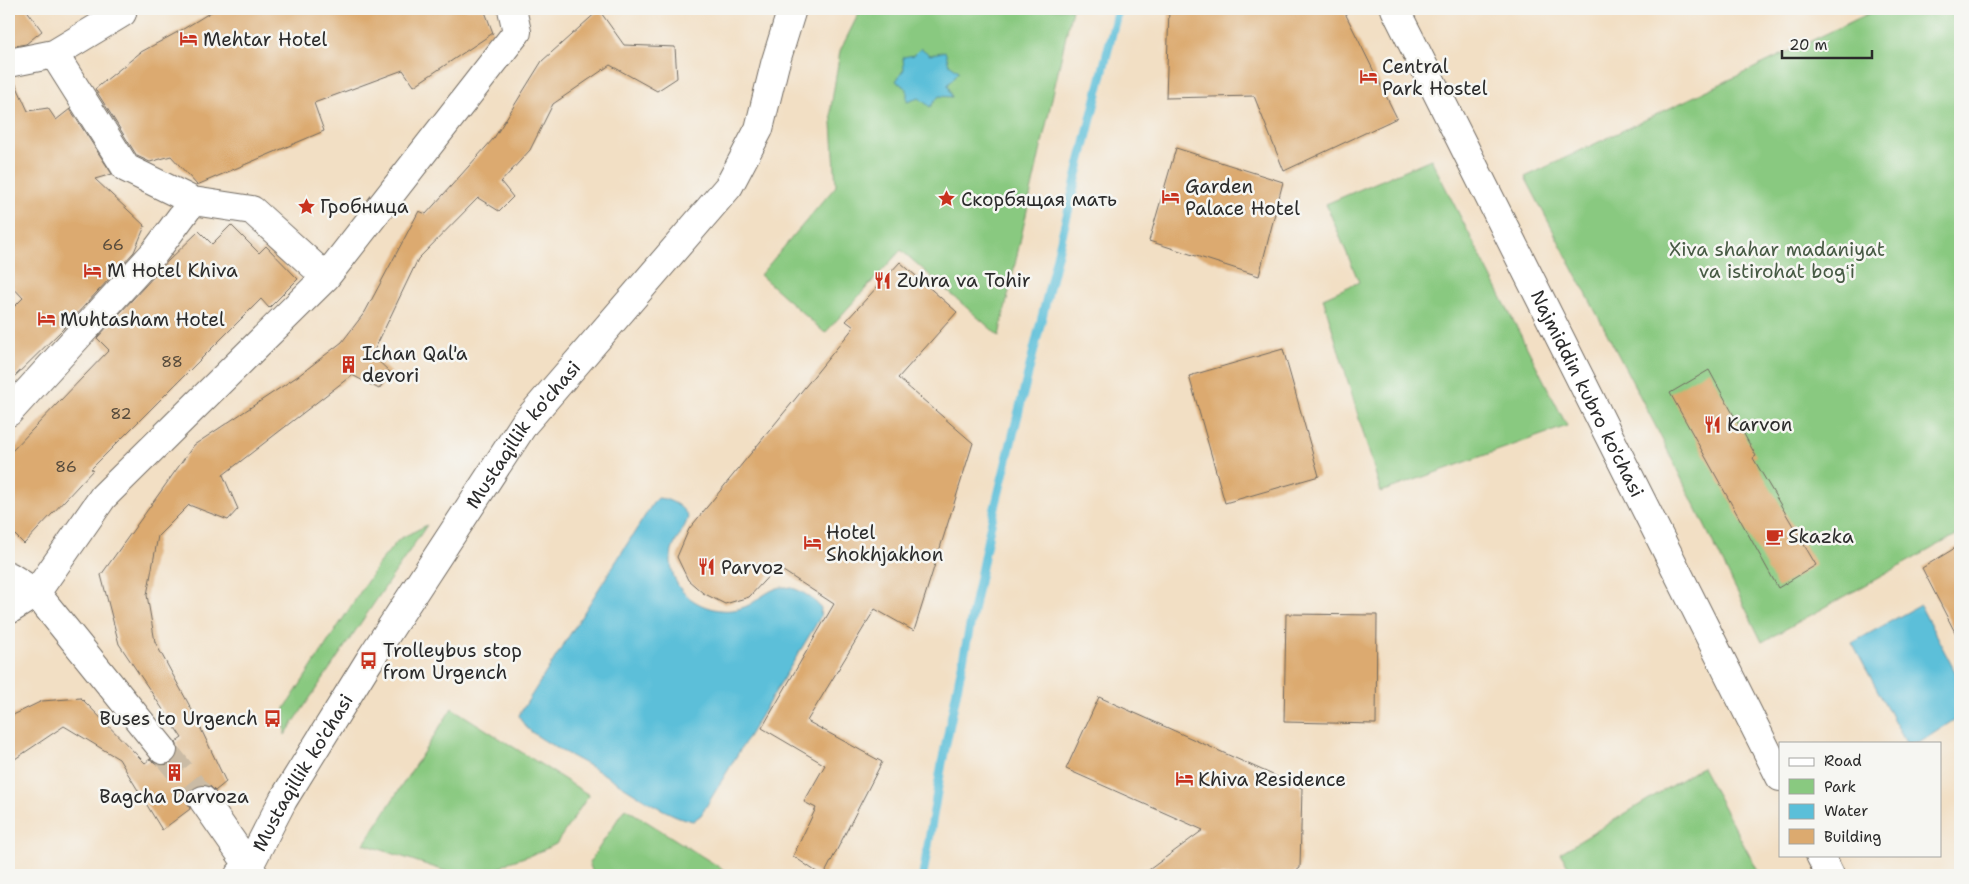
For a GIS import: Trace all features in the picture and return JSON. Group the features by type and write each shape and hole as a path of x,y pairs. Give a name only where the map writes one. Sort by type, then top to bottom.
{"street":[{"path":"9,63 54,54 122,13 120,9"},
{"path":"9,610 36,593 103,497 326,277 517,32 512,9"},
{"name":"Mustaqillik ko'chasi","path":"248,872 283,800 298,775 369,660 524,424 729,186 759,130 775,64 792,9"},
{"name":"Najmiddin kubro ko'chasi","path":"1395,9 1779,775"},
{"path":"54,54 126,168 193,201 252,210 326,277"},
{"path":"9,412 155,252 193,201"},
{"path":"9,576 36,593 163,750"},
{"path":"203,800 248,872"},
{"path":"1820,856 1830,875"}],"green space":[{"path":"861,9 1072,9 999,336 901,250 825,333 760,275 836,186 831,107 840,51"},
{"name":"Xiva shahar madaniyat va istirohat bogʻi","path":"1878,9 1960,9 1960,533 1762,642 1655,425 1525,177"},
{"path":"1431,159 1567,426 1381,492 1323,298 1359,282 1326,204"},
{"path":"427,525 285,735 285,708 379,563 399,539"},
{"path":"452,708 589,795 556,844 537,853 509,862 489,875 457,875 364,844"},
{"path":"1702,767 1760,875 1574,875 1560,853"},
{"path":"625,808 732,875 594,875 589,863"}],"water":[{"path":"921,48 930,55 945,51 949,64 959,71 948,85 952,97 939,96 930,107 919,98 907,102 907,89 896,81 904,69 903,57 914,55"},
{"path":"658,498 676,504 688,517 672,551 671,561 676,581 681,590 691,599 706,607 732,610 749,605 766,593 786,587 796,589 805,594 821,608 820,617 815,626 701,815 693,821 658,807 549,744 528,729 519,715 653,503"},
{"path":"1920,605 1960,681 1960,716 1921,742 1905,742 1852,643"}],"building":[{"path":"9,9 26,9 42,31 26,44 9,47"},
{"path":"216,9 484,9 493,33 414,86 403,70 314,103 324,131 197,185 171,156 150,162 137,156 95,89 141,52"},
{"path":"1169,9 1343,9 1397,118 1284,171 1254,96 1166,98"},
{"name":"Ichan Qal'a devori","path":"599,10 624,45 675,47 677,78 657,91 610,65 553,104 530,150 501,182 513,197 499,211 478,198 418,259 372,355 391,373 379,389 352,375 223,475 238,509 228,520 189,505 158,536 147,595 155,642 193,712 226,782 215,791 210,786 202,784 194,788 189,793 187,801 190,809 162,830 119,759 64,726 9,763 9,717 42,701 81,698 145,763 150,759 158,765 166,765 173,762 178,755 176,742 182,738 119,644 101,575 194,445 298,376 342,342 365,312 419,211 426,214 494,138 542,61"},
{"path":"9,78 13,78 28,111 48,108 56,120 70,109 112,174 95,179 145,226 134,252 62,330 9,382 9,312 23,298 9,283"},
{"path":"1176,148 1283,182 1259,276 1149,241"},
{"path":"231,225 259,253 266,246 298,279 269,308 261,299 91,469 93,470 24,544 9,529 9,454 109,350 97,338 168,261 199,231 212,244"},
{"name":"Hotel Shokhjakhon","path":"900,262 957,312 898,378 973,443 914,631 875,609 807,721 882,762 824,875 821,875 793,856 816,808 804,802 825,765 762,728 834,604 777,567 749,597 725,604 703,593 688,580 677,557 689,529 854,327 846,321"},
{"path":"1283,349 1319,476 1225,503 1189,376"},
{"path":"1709,370 1756,456 1753,458 1816,565 1778,588 1670,393"},
{"path":"1960,545 1960,642 1922,568"},
{"path":"1286,614 1377,615 1376,724 1284,722"},
{"name":"Khiva Residence","path":"1099,697 1302,788 1300,868 1291,875 1142,875 1203,830 1066,769"}],"waterway":[{"path":"923,875 942,763 990,528 1118,9"}],"tunnel":[{"path":"163,750 203,800"}],"place":[{"name":"Mehtar Hotel","path":"189,39"},
{"name":"Central Park Hostel","path":"1368,77"},
{"name":"Garden Palace Hotel","path":"1171,197"},
{"name":"Скорбящая мать","path":"947,199"},
{"name":"Гробница","path":"306,206"},
{"name":"M Hotel Khiva","path":"93,270"},
{"name":"Zuhra va Tohir","path":"883,280"},
{"name":"Muhtasham Hotel","path":"46,319"},
{"name":"Ichan Qal'a devori","path":"348,364"},
{"name":"Karvon","path":"1713,424"},
{"name":"Skazka","path":"1774,536"},
{"name":"Hotel Shokhjakhon","path":"812,543"},
{"name":"Parvoz","path":"707,567"},
{"name":"Trolleybus stop from Urgench","path":"369,661"},
{"name":"Buses to Urgench","path":"272,718"},
{"name":"Bagcha Darvoza","path":"174,773"},
{"name":"Khiva Residence","path":"1184,779"}]}
